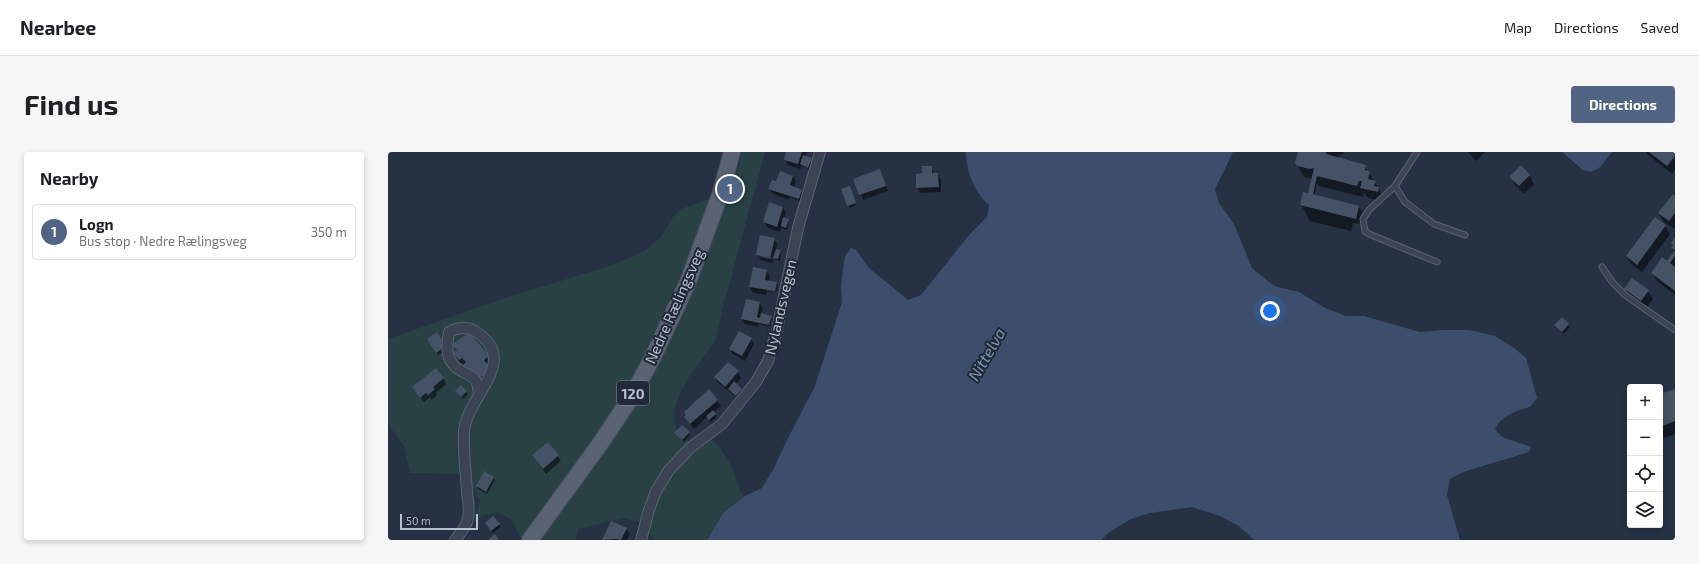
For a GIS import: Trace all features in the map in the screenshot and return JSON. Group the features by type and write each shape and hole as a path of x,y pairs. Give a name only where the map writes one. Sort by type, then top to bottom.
{"main road":[{"name":"Nedre Rælingsveg","path":"706,229 721,152"},
{"name":"Nedre Rælingsveg","path":"530,540 600,444 643,376 680,302 706,229 720,195 732,152"}],"street":[{"name":"Nylandsvegen","path":"642,540 649,510 656,491 670,470 691,447 722,424 756,382 768,361 777,330 798,228 820,152"},
{"path":"455,540 465,527 469,511 463,445 465,422 479,393 492,374 495,359 490,345 480,334 469,328 457,328 450,332 447,346 449,358 456,368 470,375 476,381 479,393"}],"lane":[{"path":"1417,152 1395,186 1369,210 1363,218 1365,231 1437,262"},
{"path":"1395,186 1405,202 1434,224 1465,235"},
{"path":"1602,267 1625,295 1675,330"}],"green space":[{"path":"740,152 765,152 722,311 716,340 690,377 676,405 675,418 679,431 689,442 704,431 721,449 730,464 743,497 723,513 707,540 654,540 641,522 623,518 578,529 576,540 521,540 512,520 497,512 482,516 474,523 480,500 462,474 410,473 404,446 388,424 388,339 511,296 613,265 644,251 661,237 672,218 681,209 723,194 732,185 741,160"}],"water":[{"name":"Nittelva","path":"966,152 1233,152 1215,189 1219,203 1234,224 1252,268 1274,286 1299,292 1325,308 1346,316 1364,316 1420,332 1469,330 1495,336 1514,348 1526,358 1537,398 1530,407 1514,412 1506,417 1495,429 1502,437 1531,447 1529,452 1463,472 1450,479 1447,495 1460,540 1254,540 1239,526 1220,516 1192,507 1150,513 1131,519 1111,531 1101,540 707,540 723,513 743,497 762,488 774,468 815,386 842,302 841,285 845,256 851,248 856,250 869,268 908,300 921,295 970,234 987,217 989,205 972,181 966,159"},
{"path":"1562,152 1612,152 1599,168 1591,172 1583,170"}],"building":[{"path":"786,152 802,152 798,164 784,160"},
{"path":"1298,152 1326,152 1326,154 1366,165 1365,170 1370,171 1368,179 1376,181 1374,186 1379,187 1378,192 1360,188 1362,181 1359,181 1357,186 1317,176 1313,194 1359,206 1356,219 1300,205 1303,192 1308,193 1314,168 1310,169 1297,166 1295,163"},
{"path":"1649,152 1675,152 1675,156 1667,166"},
{"path":"803,155 812,158 808,168 800,164"},
{"path":"1521,165 1530,175 1519,186 1509,177"},
{"path":"922,166 932,166 932,173 938,173 939,187 916,188 916,174 922,173"},
{"path":"880,169 886,186 859,195 853,179"},
{"path":"780,171 793,176 790,185 802,190 799,199 768,189 772,180 776,181"},
{"path":"850,186 856,203 847,206 841,189"},
{"path":"1673,194 1675,196 1675,213 1669,221 1658,213"},
{"path":"769,202 783,207 777,227 763,222"},
{"path":"783,217 789,219 786,228 781,226"},
{"path":"1655,217 1666,225 1637,265 1626,256"},
{"path":"760,235 775,238 770,258 756,255"},
{"path":"1675,237 1675,250 1671,248 1673,245 1671,243"},
{"path":"776,249 781,250 778,259 773,258"},
{"path":"1675,250 1675,256 1670,263 1675,267 1675,291 1651,273 1662,257 1667,261"},
{"path":"753,267 767,270 765,280 777,282 775,291 749,287"},
{"path":"1632,278 1649,290 1641,301 1624,289"},
{"path":"746,299 760,302 757,317 760,318 761,313 772,316 769,325 741,319"},
{"path":"1562,317 1569,324 1562,332 1554,325"},
{"path":"739,331 752,338 742,356 729,349"},
{"path":"437,332 446,346 436,353 427,339"},
{"path":"469,332 489,356 484,360 491,369 479,379 472,370 469,372 463,365 466,362 462,358 459,360 453,353 457,350 452,345"},
{"path":"728,362 739,371 725,387 714,377"},
{"path":"436,368 444,378 433,387 435,389 428,395 426,393 420,398 412,387"},
{"path":"734,381 742,389 736,396 728,389"},
{"path":"461,385 467,391 461,397 455,391"},
{"path":"709,389 718,400 690,424 684,417 686,415 684,412"},
{"path":"1675,389 1675,421 1663,426 1663,420 1663,393"},
{"path":"713,410 716,414 709,420 706,416"},
{"path":"682,425 690,432 682,440 674,433"},
{"path":"548,442 559,455 543,469 532,455"},
{"path":"484,471 494,477 486,492 476,486"},
{"path":"493,516 500,524 491,531 485,523"},
{"path":"611,521 627,528 621,540 602,540"},
{"path":"495,534 499,540 488,540"}],"place":[{"name":"Logn","path":"730,189"}]}
